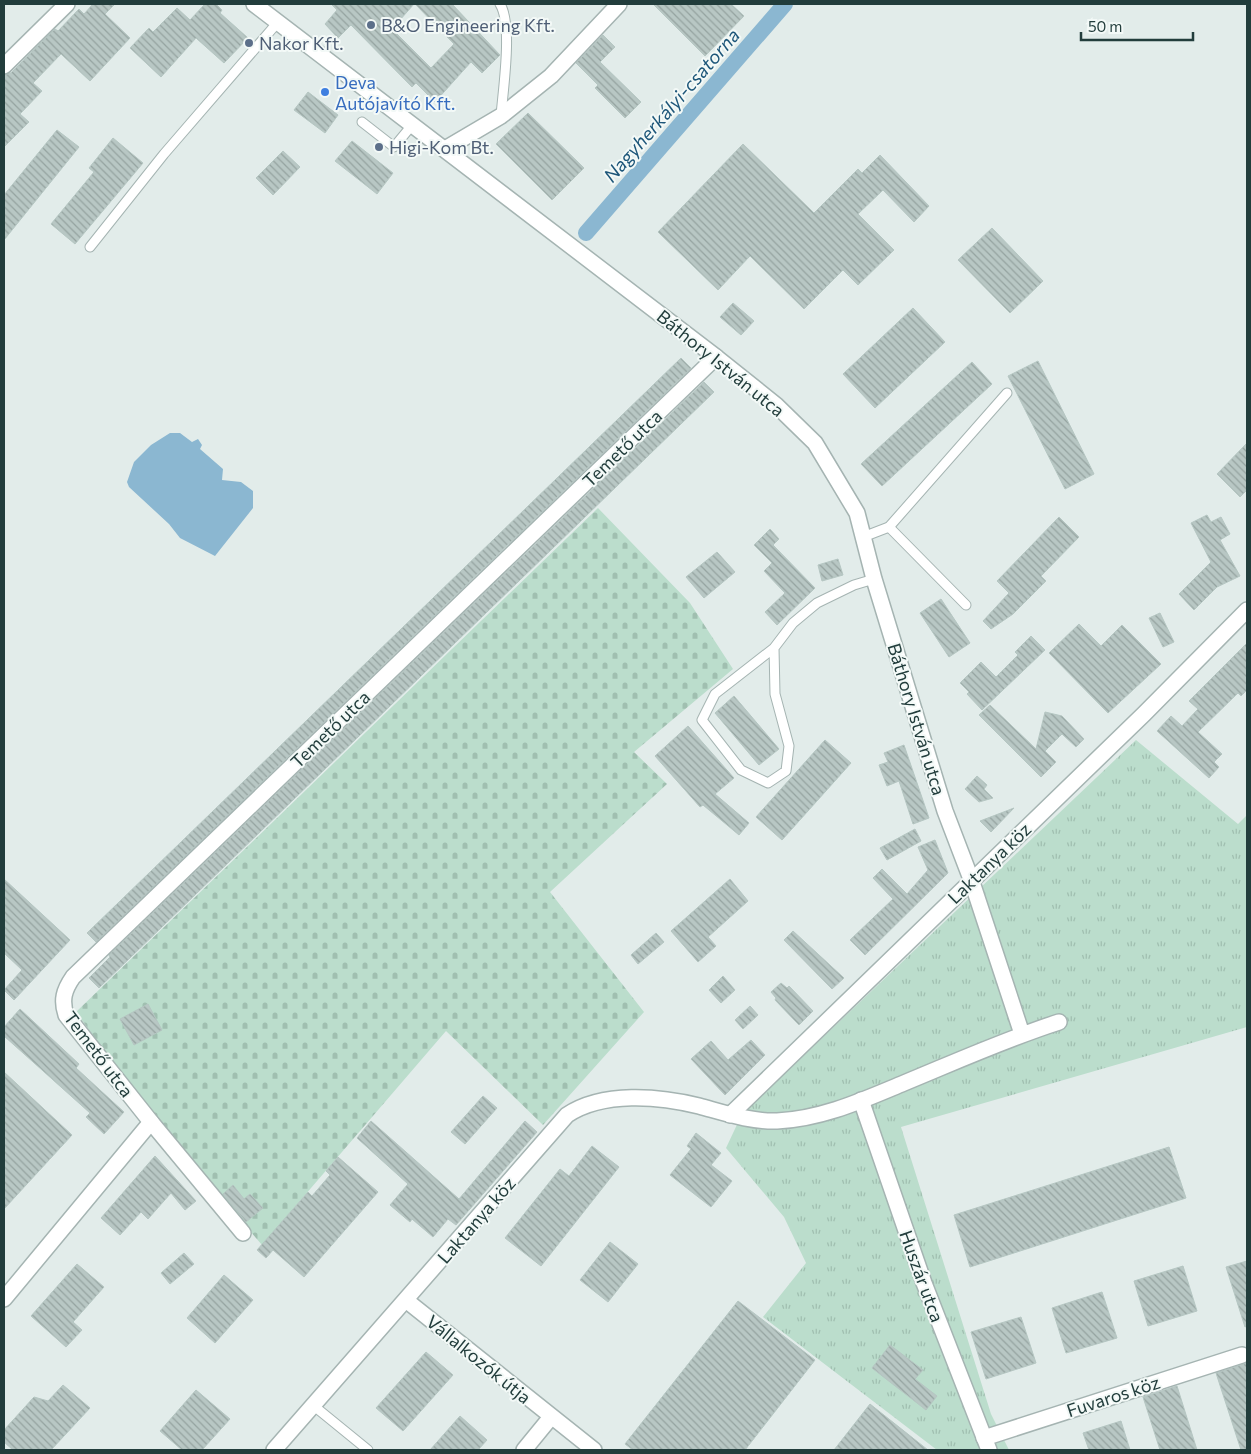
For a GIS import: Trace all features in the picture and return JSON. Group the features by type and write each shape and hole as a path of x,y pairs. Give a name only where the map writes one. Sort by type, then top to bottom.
{"street":[{"path":"4,66 67,4"},
{"name":"Báthory István utca","path":"254,4 716,357 776,405 815,443 857,513 874,579 945,811 972,879 1022,1034"},
{"path":"446,149 501,116 551,76 620,4"},
{"name":"Temető utca","path":"242,1233 66,1015 63,1006 66,987 88,963 716,357"},
{"name":"Laktanya köz","path":"730,1115 1144,714 1247,610"},
{"name":"Laktanya köz","path":"274,1450 567,1115 579,1106 606,1100 634,1098 676,1101 730,1115 776,1121 810,1118 861,1100 1022,1034 1059,1022"},
{"name":"Huszár utca","path":"861,1100 924,1283 986,1444"},
{"path":"5,1296 151,1122"},
{"name":"Vállalkozók útja","path":"406,1301 594,1450"},
{"name":"Fuvaros köz","path":"986,1444 1242,1355"},
{"path":"524,1450 551,1417"}],"lane":[{"path":"500,4 503,9 507,41 501,116"},
{"path":"90,247 164,154 278,22"},
{"path":"362,122 394,147 413,124"},
{"path":"863,537 889,527 1007,394"},
{"path":"889,527 966,605"},
{"path":"774,648 775,694 789,746 786,771 768,783 741,770 702,720 715,694 774,648 793,624 817,603 854,585 874,579"},
{"path":"314,1406 368,1450"}],"green space":[{"path":"598,508 690,603 733,669 634,752 667,784 550,892 644,1012 543,1125 446,1031 262,1245 162,1130 76,1012"},
{"path":"1136,740 1238,824 1247,815 1247,1027 901,1127 991,1414 1009,1450 937,1450 763,1317 806,1263 784,1217 726,1148 742,1114"}],"water":[{"path":"170,433 180,433 192,442 198,439 202,445 200,449 223,469 222,480 241,482 253,491 253,508 215,556 180,538 169,524 129,487 127,482 134,462 151,445"}],"building":[{"path":"93,4 115,4 105,14 130,38 90,81 61,54 33,83 42,91 20,114 29,122 4,147 4,75 11,73 55,29 58,31 79,9 84,14"},
{"path":"205,4 216,4 222,10 220,13 248,38 224,63 196,38 161,77 130,48 149,28 153,32 177,8 190,20"},
{"path":"331,4 414,4 392,29 431,68 454,44 415,4 452,4 500,55 482,73 471,62 435,102 416,83 412,87 351,25 338,38 325,24 337,10"},
{"path":"653,4 731,4 744,16 705,56"},
{"path":"603,35 615,47 600,62 641,102 625,118 595,88 598,85 576,63"},
{"path":"308,92 338,115 325,133 294,110"},
{"path":"528,113 584,168 552,200 496,144"},
{"path":"57,130 79,147 4,240 4,195"},
{"path":"113,138 143,163 75,244 51,224 94,172 89,168"},
{"path":"352,141 393,173 377,194 335,161"},
{"path":"743,144 814,213 858,169 862,173 880,155 929,206 914,222 883,190 858,214 894,250 858,285 843,270 804,309 750,256 718,290 658,232"},
{"path":"283,151 300,167 273,195 256,178"},
{"path":"992,228 1043,281 1010,313 958,260"},
{"path":"733,303 754,321 741,335 720,317"},
{"path":"913,308 945,342 875,408 843,374"},
{"path":"681,358 691,368 96,942 87,933"},
{"path":"1038,361 1094,474 1065,489 1008,376"},
{"path":"972,362 992,384 882,486 861,464"},
{"path":"704,382 714,392 99,988 89,978 110,957 109,955"},
{"path":"1247,443 1247,490 1240,497 1217,474"},
{"path":"1207,515 1211,522 1221,517 1230,534 1220,540 1240,576 1217,587 1194,610 1179,594 1211,562 1191,523"},
{"path":"1059,517 1079,537 1041,576 1046,581 1013,614 991,629 983,621 1009,593 997,581"},
{"path":"770,529 779,539 773,545 815,588 777,625 765,612 785,593 764,571 772,563 754,545"},
{"path":"717,552 735,572 704,598 686,577"},
{"path":"838,559 843,575 822,581 818,565"},
{"path":"941,599 970,643 949,657 920,613"},
{"path":"1160,613 1174,642 1163,647 1149,618"},
{"path":"1079,624 1101,646 1122,625 1161,664 1108,713 1049,653"},
{"path":"1031,636 1045,650 982,710 967,694 969,692 960,683 981,662 996,677 1018,655 1015,652"},
{"path":"1247,643 1247,690 1241,696 1238,693 1198,732 1222,754 1214,762 1219,767 1209,778 1157,731 1171,716 1182,726 1198,709 1189,701"},
{"path":"734,696 779,749 759,765 715,713"},
{"path":"990,705 1036,749 1045,712 1062,716 1084,739 1076,747 1062,734 1045,751 1056,762 1041,777 979,715"},
{"path":"688,726 734,778 715,794 749,823 739,835 703,805 700,807 655,756"},
{"path":"825,740 851,763 782,840 756,817"},
{"path":"904,745 929,818 913,824 899,781 887,786 879,765 888,762 884,753"},
{"path":"977,776 987,785 984,789 993,798 979,802 965,789"},
{"path":"1014,808 991,832 980,821"},
{"path":"915,829 921,841 887,860 880,848"},
{"path":"935,840 948,873 865,955 850,940 893,899 873,878 882,869 907,894 928,870 918,847"},
{"path":"4,879 70,940 14,1000 4,990 22,970 4,953"},
{"path":"730,879 748,901 708,937 716,946 698,962 671,931"},
{"path":"793,931 844,978 832,989 784,940"},
{"path":"656,933 664,942 638,964 631,955"},
{"path":"723,976 735,990 721,1003 709,990"},
{"path":"781,983 787,988 789,986 813,1011 799,1025 775,1000 776,998 771,992"},
{"path":"148,1004 162,1030 134,1045 120,1019"},
{"path":"750,1006 758,1015 743,1029 735,1020"},
{"path":"20,1009 79,1064 76,1068 124,1112 104,1134 86,1117 90,1113 4,1036 4,1027"},
{"path":"751,1040 765,1055 725,1095 691,1059 711,1041 728,1060"},
{"path":"4,1072 72,1135 4,1209"},
{"path":"483,1096 497,1108 465,1144 451,1132"},
{"path":"371,1121 459,1199 525,1121 537,1132 456,1225 448,1219 433,1237 412,1219 410,1222 390,1205 408,1184 357,1138"},
{"path":"696,1133 721,1153 711,1165 732,1181 711,1207 670,1175 691,1149 687,1146"},
{"path":"592,1146 619,1167 541,1266 505,1238 560,1169 569,1176"},
{"path":"1169,1147 1186,1198 970,1267 954,1215"},
{"path":"155,1156 196,1201 185,1210 171,1193 148,1219 141,1212 120,1235 101,1218"},
{"path":"338,1157 378,1192 304,1277 273,1250 266,1258 257,1250 308,1192 312,1196 330,1175 326,1171"},
{"path":"233,1185 244,1199 250,1194 263,1208 246,1222 223,1194"},
{"path":"610,1242 638,1264 608,1302 580,1280"},
{"path":"184,1253 194,1264 170,1284 161,1273"},
{"path":"1247,1261 1247,1326 1245,1327 1226,1267"},
{"path":"77,1264 104,1287 73,1322 82,1330 66,1347 31,1316"},
{"path":"1183,1266 1197,1311 1148,1326 1134,1281"},
{"path":"224,1275 253,1300 215,1343 187,1318"},
{"path":"1102,1292 1117,1338 1066,1353 1052,1308"},
{"path":"738,1301 815,1360 745,1450 633,1450 625,1444"},
{"path":"1021,1317 1036,1363 986,1379 971,1332"},
{"path":"890,1345 923,1370 915,1379 937,1396 926,1410 872,1368"},
{"path":"426,1352 453,1375 403,1431 376,1408"},
{"path":"1247,1363 1247,1450 1241,1450 1216,1373"},
{"path":"63,1385 90,1408 51,1450 13,1450 4,1442 4,1430 34,1397 48,1401"},
{"path":"1177,1386 1197,1450 1160,1450 1143,1397"},
{"path":"196,1390 230,1419 202,1450 182,1450 160,1431"},
{"path":"870,1404 904,1431 928,1450 834,1450"},
{"path":"460,1416 487,1440 478,1450 430,1450"},
{"path":"1121,1421 1130,1450 1089,1450 1083,1433"}],"waterway":[{"name":"Nagyherkályi-csatorna","path":"586,233 785,4"}],"place":[{"name":"B&O Engineering Kft.","path":"371,25"},
{"name":"Nakor Kft.","path":"249,43"},
{"name":"Deva Autójavító Kft.","path":"325,92"},
{"name":"Higi-Kom Bt.","path":"379,147"}]}
